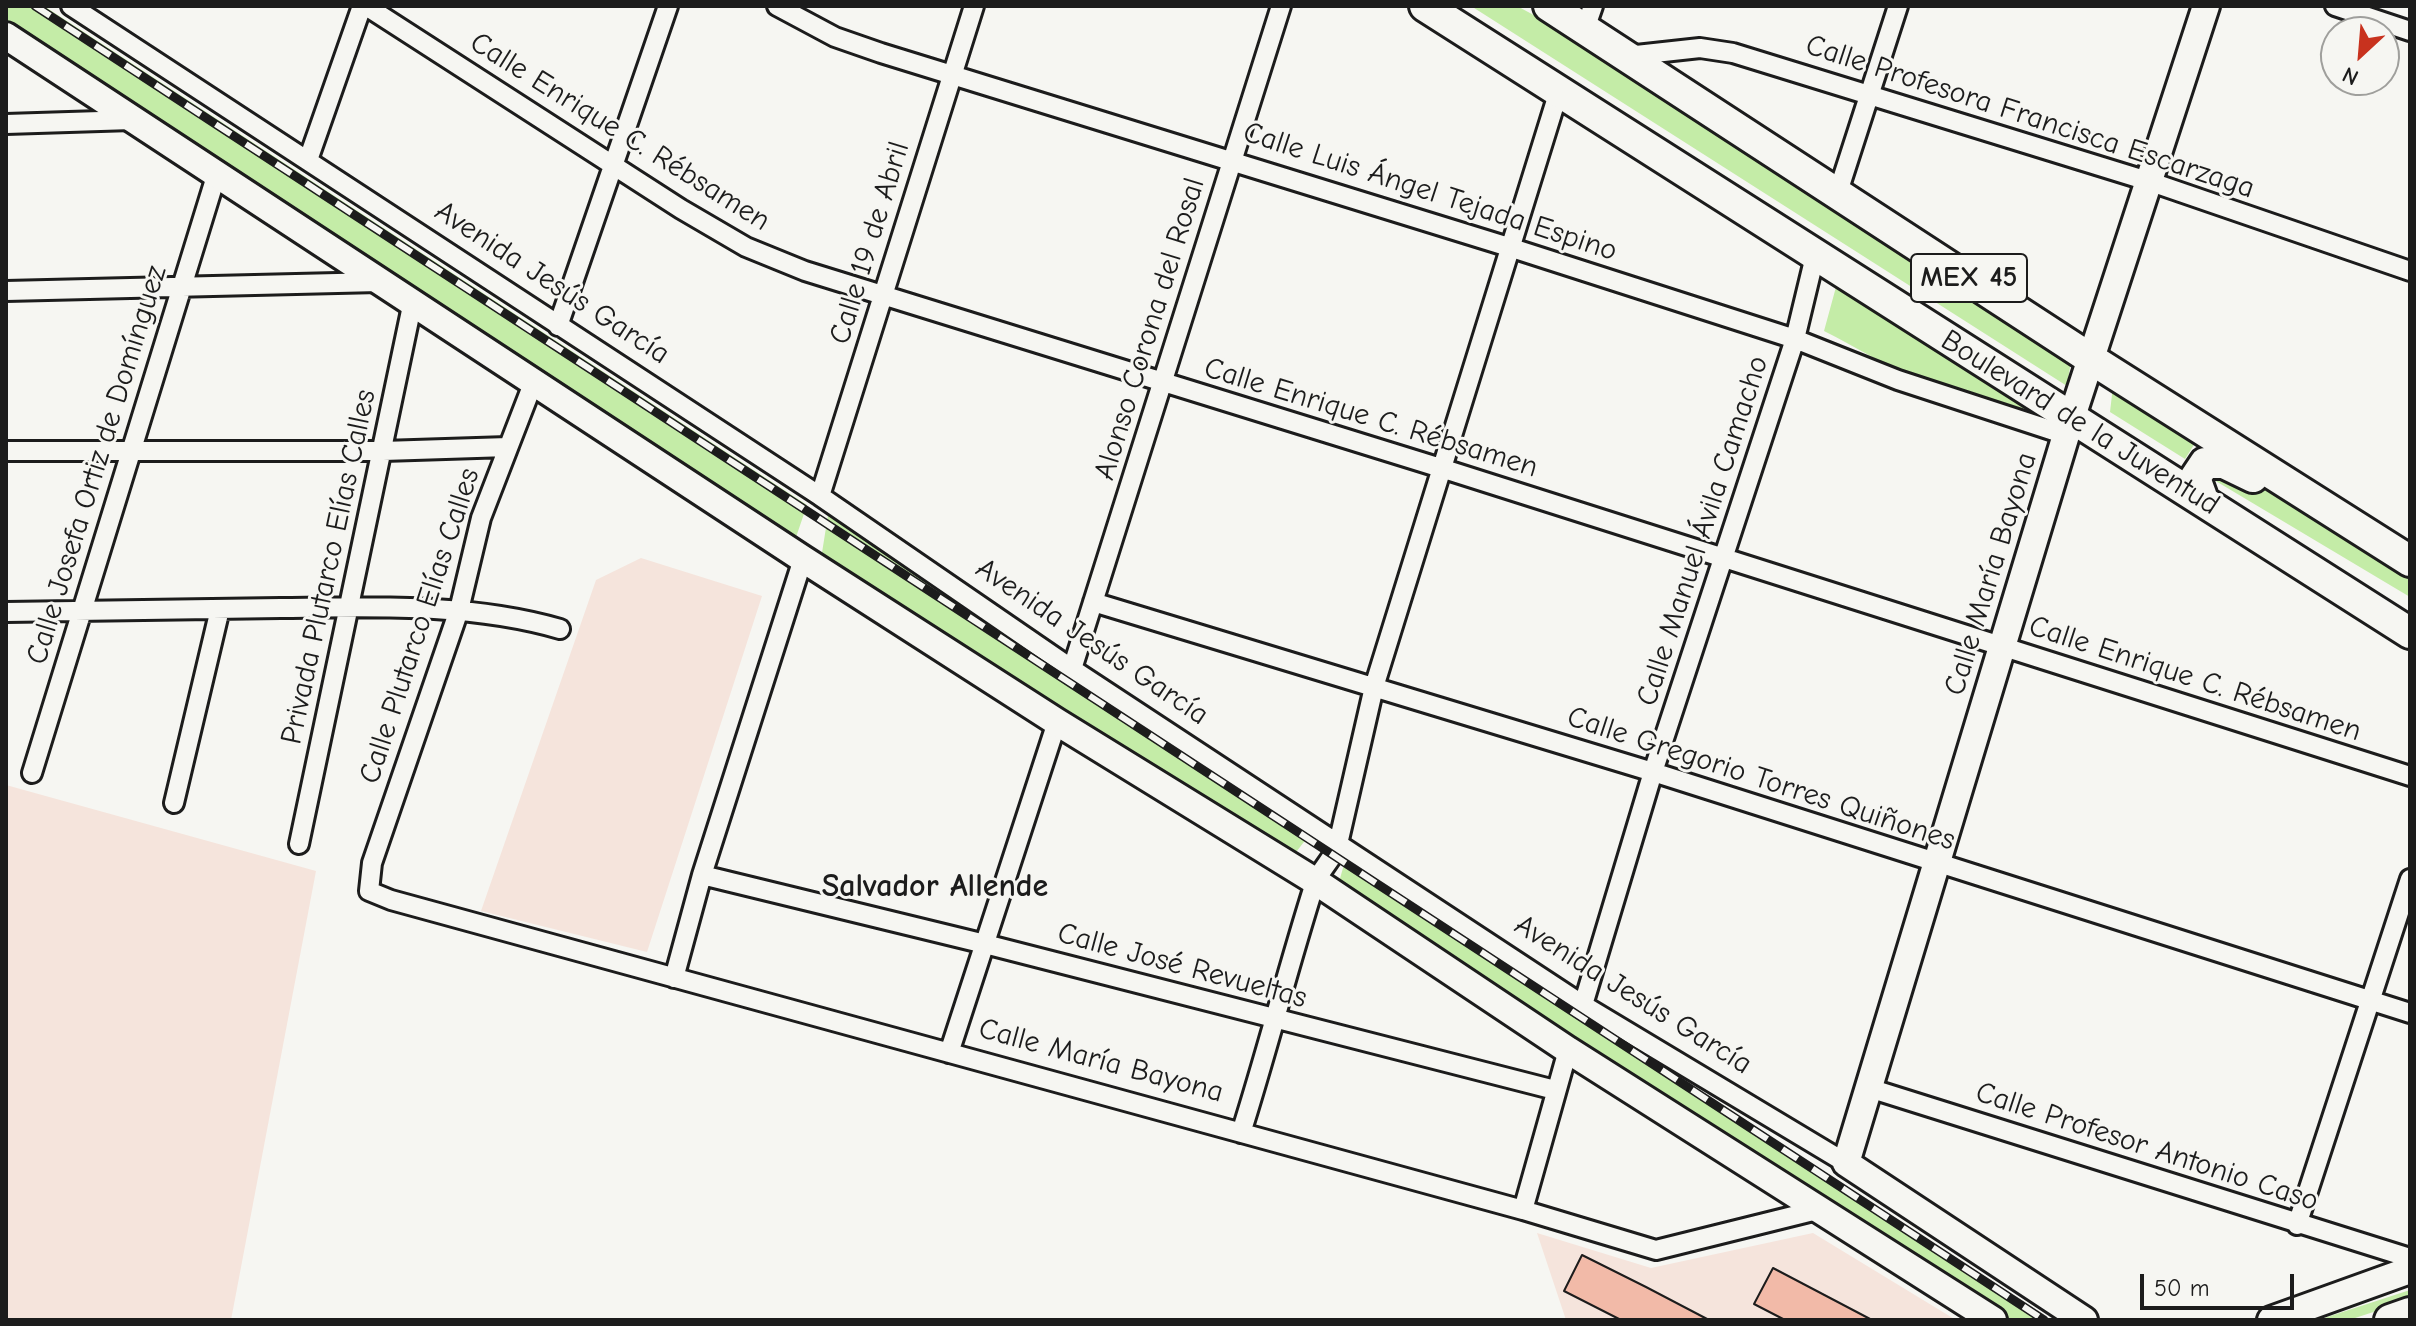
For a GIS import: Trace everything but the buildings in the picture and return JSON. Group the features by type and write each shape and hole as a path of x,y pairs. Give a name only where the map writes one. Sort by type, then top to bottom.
{"main road":[{"name":"Boulevard de la Juventud","path":"1425,6 1815,256 2069,427 2203,500 2410,633"},
{"name":"Boulevard de la Juventud","path":"1549,6 1589,18 1627,56 2091,359 2400,554"},
{"path":"2203,500 2195,484 2197,472 2205,463 2224,463 2400,554"},
{"path":"2390,1320 2410,1313"}],"street":[{"name":"Avenida Jesús García","path":"71,6 820,496 1072,669 1583,1005 1846,1163 2084,1320"},
{"path":"308,160 364,6"},
{"name":"Calle Enrique C. Rébsamen","path":"364,6 746,247 883,297 1444,469 2410,776"},
{"path":"558,326 668,6"},
{"name":"Calle Luis Ángel Tejada Espino","path":"777,6 835,37 1233,159 1795,339 1898,380 2069,427"},
{"name":"Calle 19 de Abril","path":"820,496 974,6"},
{"name":"Alonso Corona del Rosal","path":"1072,669 1281,6"},
{"path":"1838,192 1898,6"},
{"name":"Calle María Bayona","path":"1846,1163 2069,427 2206,6"},
{"path":"2335,6 2410,31"},
{"path":"6,36 803,559 1057,722 1315,881 1568,1050 1993,1320"},
{"name":"Calle Profesora Francisca Escarzaga","path":"1627,56 1700,48 1733,53 2151,182 2410,271"},
{"path":"1241,1133 1277,1020 1315,881 1334,856 1338,844 1374,687 1558,94"},
{"path":"6,124 132,120"},
{"name":"Calle Josefa Ortiz de Domínguez","path":"32,773 217,173"},
{"name":"Calle Manuel Ávila Camacho","path":"1583,1005 1653,772 1726,559 1795,339 1815,256"},
{"path":"6,291 180,289 382,281"},
{"name":"Privada Plutarco Elías Calles","path":"299,844 413,301"},
{"name":"Calle Plutarco Elías Calles","path":"369,891 372,863 459,610 481,518 534,381"},
{"path":"6,451 383,451 508,447"},
{"path":"674,978 702,875 803,559"},
{"name":"Calle Gregorio Torres Quiñones","path":"1093,602 1653,772 1936,865 2410,1013"},
{"path":"6,612 351,607 459,610 503,614 560,629"},
{"path":"174,803 220,609"},
{"path":"949,1053 1057,722"},
{"name":"Calle José Revueltas","path":"702,875 1555,1090"},
{"path":"2297,1225 2410,879"},
{"name":"Calle María Bayona","path":"369,891 391,900 1523,1210 1656,1250 1817,1210"},
{"path":"1523,1210 1568,1050"},
{"name":"Calle Profesor Antonio Caso","path":"1869,1088 2410,1258"},
{"path":"2271,1320 2410,1270"}],"shaded area":[{"path":"641,558 762,596 647,952 481,911 596,580"},
{"path":"6,785 316,871 231,1320 6,1320"},
{"path":"1537,1233 1651,1268 1813,1233 1956,1320 1566,1320"}],"green space":[{"path":"6,6 44,6 807,505 794,543 6,27"},
{"path":"1471,6 1517,6 1613,58 2071,361 2067,386"},
{"path":"1836,287 2048,412 1990,408 1961,399 1932,388 1824,331"},
{"path":"2113,386 2197,440 2185,459 2110,412"},
{"path":"2222,473 2275,490 2410,577 2410,597 2214,480"},
{"path":"828,515 1307,838 1293,856 821,559"},
{"path":"1345,861 2049,1320 2010,1320 1339,882"},
{"path":"2410,1290 2410,1300 2349,1320 2318,1320"}],"railway":[{"path":"35,6 2044,1320"}],"district":[{"name":"Salvador Allende","path":"935,887"}]}
